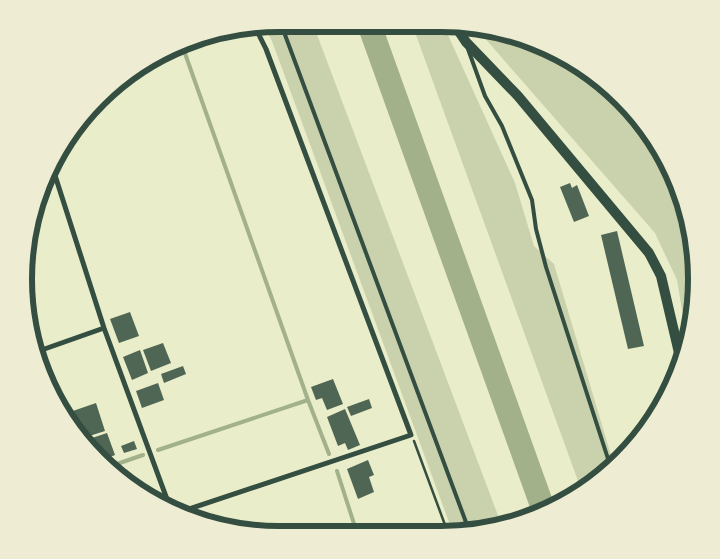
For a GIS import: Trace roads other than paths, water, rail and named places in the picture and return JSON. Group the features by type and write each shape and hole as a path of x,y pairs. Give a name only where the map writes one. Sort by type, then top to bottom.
{"main road":[{"path":"460,33 466,42 518,96 650,253 660,276 678,347"}],"street":[{"path":"189,509 411,436 266,49 258,34"},
{"path":"55,176 104,328 166,499"},
{"path":"43,350 104,328"}],"lane":[{"path":"284,32 467,525"},
{"path":"466,42 485,96 502,126 532,200 536,229 546,267 608,460"}],"waterway":[{"path":"372,32 542,505"},
{"path":"184,51 308,400"},
{"path":"158,450 308,400 329,454"},
{"path":"116,464 143,455"},
{"path":"337,471 355,526"}]}
